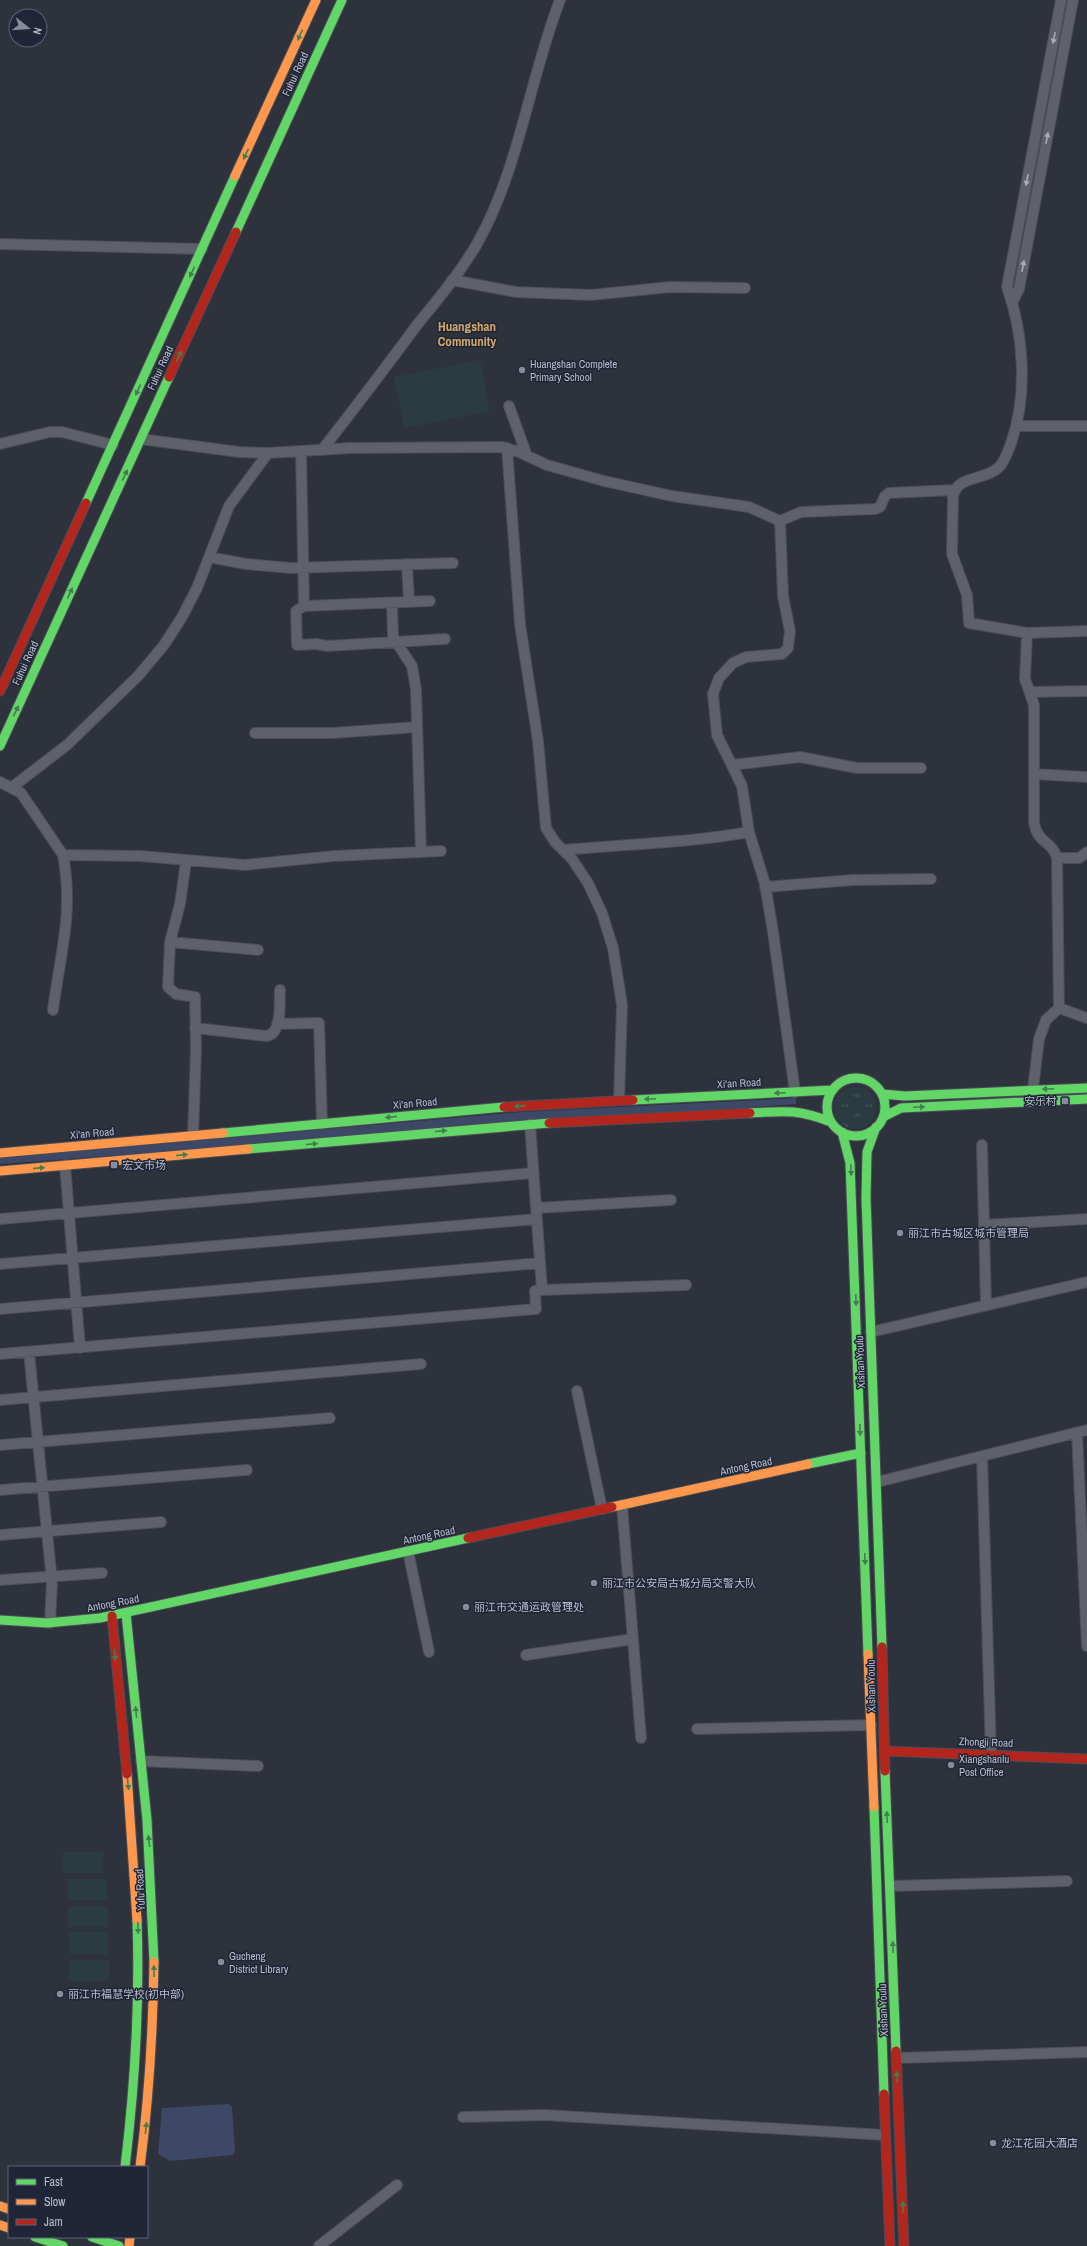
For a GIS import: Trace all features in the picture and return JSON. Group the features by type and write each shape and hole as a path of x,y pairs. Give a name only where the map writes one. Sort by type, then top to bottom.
{"street":[{"name":"Fuhui Road","path":"0,691 316,0"},
{"name":"Fuhui Road","path":"0,746 342,0"},
{"path":"322,450 452,280 478,242 499,194 525,118 545,41 560,0"},
{"path":"1061,0 1007,287 1012,303 1021,360 1020,396 1016,426 1010,448 999,467 988,474 959,484 954,490 952,554 967,595 969,623 1027,633 1087,631"},
{"path":"1012,303 1018,289 1073,0"},
{"path":"0,244 202,249"},
{"path":"452,280 483,288 516,292 591,295 670,288 745,288"},
{"path":"509,406 527,456"},
{"path":"1016,426 1087,426"},
{"path":"0,444 50,432 75,435 113,445"},
{"path":"141,439 239,452 268,453 350,448 507,448 547,465 604,482 672,496 749,507 780,521 801,512 874,509 880,507 885,496 889,493 954,490"},
{"path":"507,448 512,539 520,624 538,741 546,828 555,842 564,850 581,871 594,896 608,932 616,965 622,1005 619,1100"},
{"path":"301,452 303,510 302,567 304,606"},
{"path":"11,788 67,745 152,661 185,613 197,588 229,506 268,453"},
{"path":"780,521 783,596 790,631 788,648 782,654 738,659 724,671 719,678 713,694 716,732 742,786 749,832 765,887 773,932 795,1092"},
{"path":"209,557 246,564 302,567 453,563"},
{"path":"407,564 409,602"},
{"path":"430,601 304,606 296,611 297,645 316,644 327,646 445,639"},
{"path":"392,603 393,637 412,666 416,689 421,852"},
{"path":"1027,633 1025,679 1034,705 1035,832 1040,839 1052,848 1057,858 1059,1008 1046,1020 1042,1028 1039,1039 1032,1090 1033,1102"},
{"path":"1030,692 1087,691"},
{"path":"255,733 334,734 417,727"},
{"path":"732,765 800,757 856,768 921,768"},
{"path":"1034,774 1087,776"},
{"path":"0,782 21,793 63,855 69,903 64,947 53,1010"},
{"path":"564,850 691,840 749,832"},
{"path":"63,855 140,856 245,865 334,856 441,851"},
{"path":"1057,858 1079,858 1087,852"},
{"path":"186,861 180,904 170,942 168,987 174,993 195,997 193,1136"},
{"path":"765,887 854,880 930,879"},
{"path":"170,942 258,950"},
{"path":"195,1028 268,1036 275,1032 278,1024 280,990"},
{"path":"1059,1008 1087,1018"},
{"path":"278,1024 319,1023 322,1124"},
{"path":"0,1171 530,1124 794,1111 809,1113 831,1122 842,1132 860,1135 876,1127 882,1117 884,1106 882,1094 869,1081 857,1078 843,1081 833,1090 828,1102 828,1116 831,1122"},
{"path":"882,1094 905,1096 1087,1088"},
{"name":"Xi'an Road","path":"0,1153 482,1109 619,1100 833,1090"},
{"path":"882,1117 901,1108 1087,1099"},
{"path":"530,1124 542,1290"},
{"name":"Xishan Youlu","path":"876,1127 869,1144 865,1166 884,1751 891,1886 904,2246"},
{"name":"Xishan Youlu","path":"842,1132 850,1163 890,2246"},
{"path":"982,1145 986,1305"},
{"path":"65,1166 80,1348"},
{"path":"0,1218 533,1173"},
{"path":"536,1208 671,1200"},
{"path":"0,1264 537,1219"},
{"path":"984,1225 1087,1219"},
{"path":"0,1309 540,1263"},
{"path":"871,1332 1087,1282"},
{"path":"0,1354 536,1308 535,1291 542,1290 686,1285"},
{"path":"30,1352 52,1576 50,1623"},
{"path":"0,1400 421,1364"},
{"path":"577,1391 602,1509"},
{"path":"0,1445 330,1418"},
{"path":"876,1482 1087,1430"},
{"path":"1076,1433 1087,1646"},
{"name":"Antong Road","path":"0,1620 50,1623 83,1621 112,1616 861,1453"},
{"path":"982,1456 991,1754"},
{"path":"0,1490 247,1470"},
{"path":"622,1505 641,1738"},
{"path":"0,1535 161,1522"},
{"path":"408,1552 429,1652"},
{"path":"0,1580 102,1573"},
{"name":"Yufu Road","path":"126,1613 153,1900 154,2025 149,2108 140,2166"},
{"name":"Yufu Road","path":"112,1616 138,1901 138,2053 132,2127 125,2166"},
{"path":"526,1655 633,1639"},
{"path":"697,1729 871,1725"},
{"name":"Zhongji Road","path":"884,1751 991,1754 1087,1759"},
{"path":"141,1761 258,1766"},
{"path":"891,1886 1067,1881"},
{"path":"897,2058 1087,2052"},
{"path":"463,2117 544,2115 886,2135"},
{"path":"319,2246 397,2185"},
{"path":"38,2238 62,2246"},
{"path":"96,2238 116,2243"}],"green space":[{"path":"480,360 490,411 404,428 394,377"},
{"path":"851,1087 859,1087 867,1090 873,1096 876,1108 873,1120 867,1126 859,1129 851,1129 843,1126 837,1120 834,1112 834,1104 837,1096 843,1090"},
{"path":"63,1852 103,1852 103,1873 63,1873"},
{"path":"68,1879 107,1879 107,1900 68,1900"},
{"path":"68,1906 108,1906 108,1927 68,1927"},
{"path":"69,1932 108,1932 108,1954 69,1954"},
{"path":"69,1960 109,1960 109,1981 69,1981"}],"water":[{"path":"796,1098 796,1104 0,1164 0,1158 522,1112"},
{"path":"229,2104 232,2107 235,2151 233,2155 170,2161 158,2154 162,2108"}],"traffic: fast":[{"path":"236,232 342,0"},
{"path":"86,503 235,176"},
{"path":"0,746 169,377"},
{"path":"856,1078 872,1083 880,1091 885,1107 880,1123 872,1131 856,1136 840,1131 832,1123 827,1107 832,1091 840,1083 856,1078"},
{"path":"882,1094 905,1096 1087,1088"},
{"path":"633,1100 833,1090"},
{"path":"883,1117 901,1108 1087,1099"},
{"path":"223,1133 504,1107"},
{"path":"750,1113 791,1112 809,1115 831,1122"},
{"path":"248,1149 549,1123"},
{"path":"876,1127 867,1152 866,1198 882,1647"},
{"path":"842,1132 850,1163 868,1654"},
{"path":"808,1464 861,1453"},
{"path":"0,1620 47,1623 100,1618 468,1538"},
{"path":"126,1613 147,1820 154,1962"},
{"path":"885,1771 896,2051"},
{"path":"874,1807 884,2094"},
{"path":"125,2166 132,2105 136,2044 138,1982 137,1920"},
{"path":"38,2238 63,2246"},
{"path":"95,2238 119,2246"}],"traffic: slow":[{"path":"235,176 316,0"},
{"path":"0,1153 223,1133"},
{"path":"0,1171 248,1149"},
{"path":"612,1507 808,1464"},
{"path":"868,1654 874,1807"},
{"path":"127,1774 137,1920"},
{"path":"140,2166 150,2064 154,1962"},
{"path":"0,2206 8,2209"},
{"path":"0,2225 8,2228"},
{"path":"129,2246 130,2238"}],"traffic: jam":[{"path":"169,377 236,232"},
{"path":"0,691 86,503"},
{"path":"504,1107 633,1100"},
{"path":"549,1123 750,1113"},
{"path":"468,1538 612,1507"},
{"path":"112,1616 127,1774"},
{"path":"882,1647 885,1771"},
{"path":"884,1751 1087,1759"},
{"path":"896,2051 904,2246"},
{"path":"884,2094 890,2246"}],"place":[{"name":"Huangshan Complete Primary School","path":"522,370"},
{"name":"安乐村","path":"1065,1101"},
{"name":"宏文市场","path":"114,1165"},
{"name":"丽江市古城区城市管理局","path":"900,1233"},
{"name":"丽江市公安局古城分局交警大队","path":"594,1583"},
{"name":"丽江市交通运政管理处","path":"466,1607"},
{"name":"Xiangshanlu Post Office","path":"951,1765"},
{"name":"Gucheng District Library","path":"221,1962"},
{"name":"丽江市福慧学校(初中部)","path":"60,1994"},
{"name":"龙江花园大酒店","path":"993,2143"}],"district":[{"name":"Huangshan Community","path":"467,334"}]}
